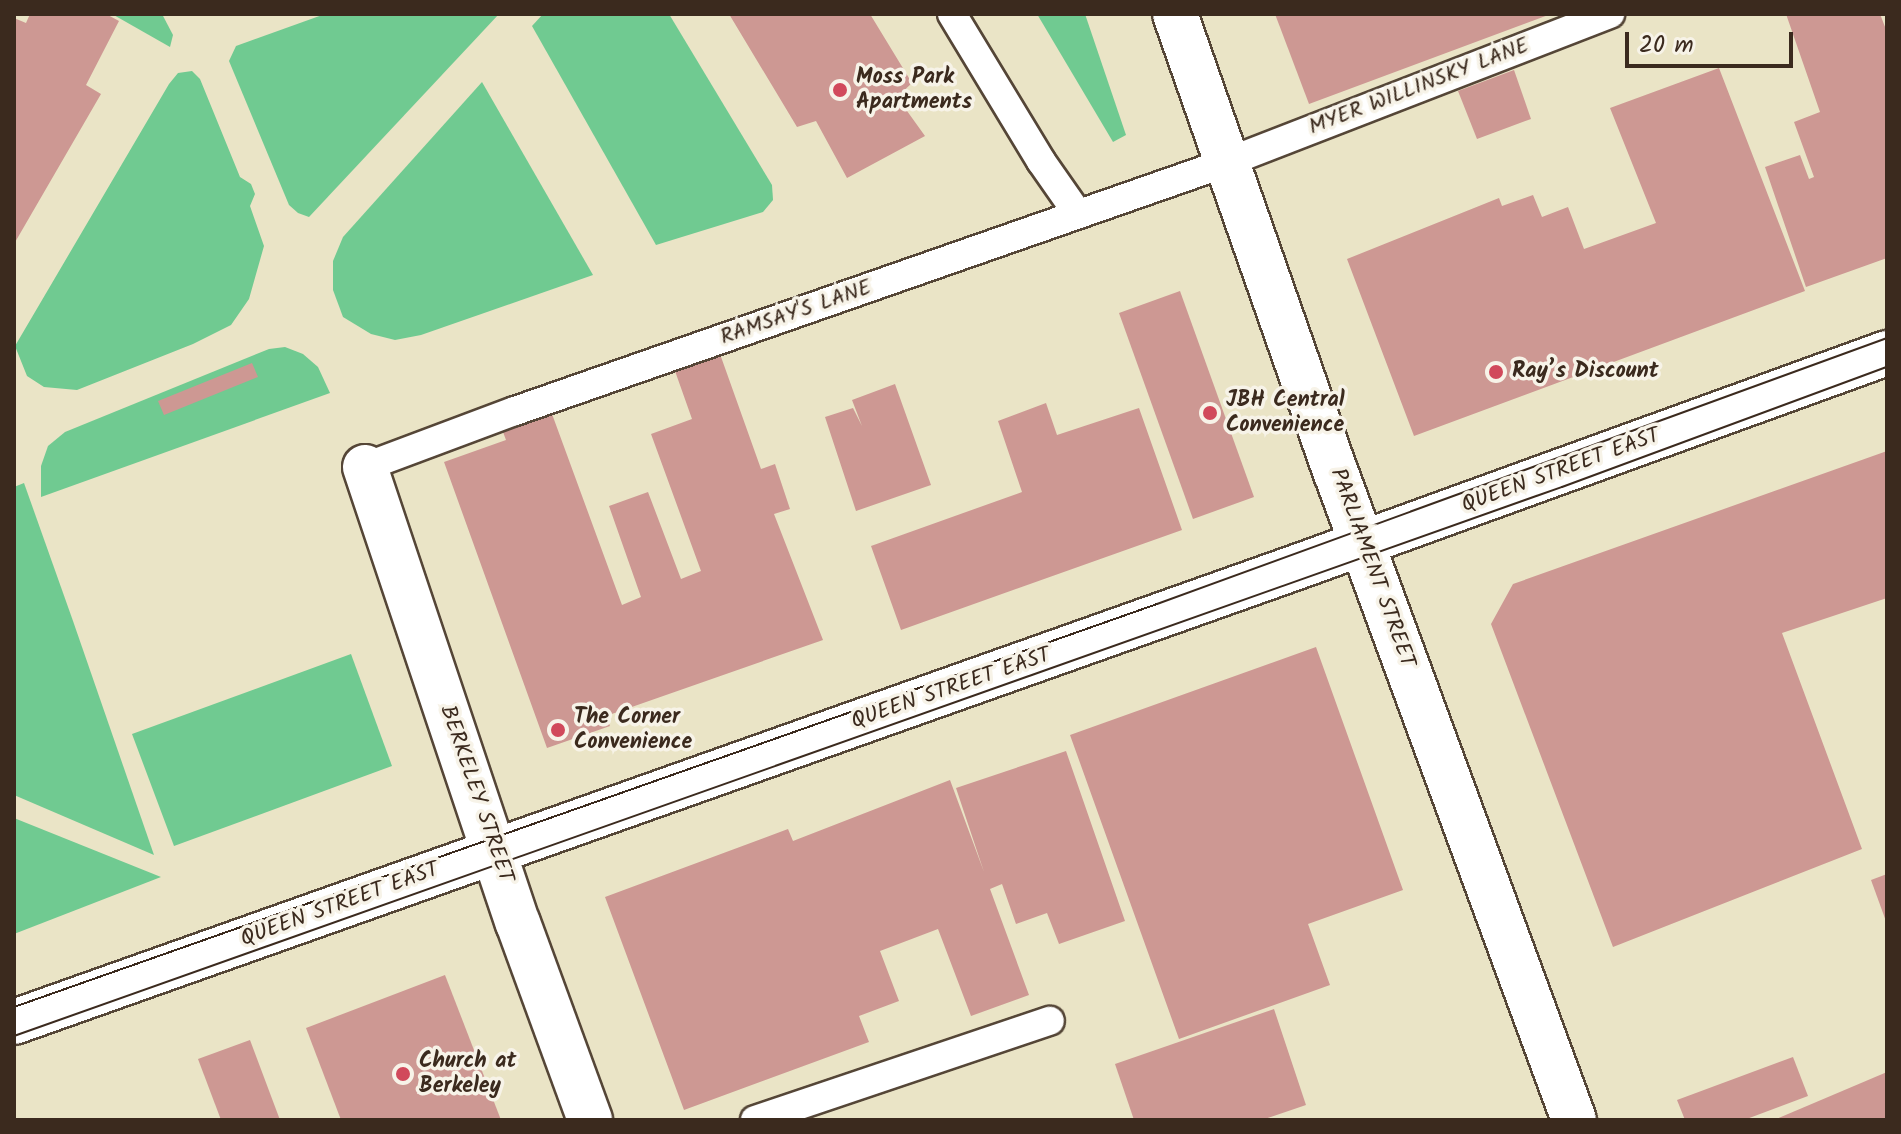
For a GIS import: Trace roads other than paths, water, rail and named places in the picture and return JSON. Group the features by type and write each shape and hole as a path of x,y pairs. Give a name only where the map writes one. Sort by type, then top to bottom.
{"main road":[{"name":"PARLIAMENT STREET","path":"1175,14 1362,543 1574,1120"},
{"name":"QUEEN STREET EAST","path":"14,1022 1887,353"},
{"name":"BERKELEY STREET","path":"365,467 518,923 590,1120"}],"lane":[{"path":"952,14 1041,161 1078,214"},
{"name":"MYER WILLINSKY LANE","path":"1228,162 1610,14"},
{"name":"RAMSAY'S LANE","path":"365,467 515,411 1228,162"},
{"path":"755,1120 1050,1021"}],"tram line":[{"path":"14,1007 1157,604 1887,338"},
{"path":"14,1036 1562,487 1887,367"}],"place":[{"name":"Moss Park Apartments","path":"840,90"},
{"name":"Ray’s Discount","path":"1496,372"},
{"name":"JBH Central Convenience","path":"1210,413"},
{"name":"The Corner Convenience","path":"558,730"},
{"name":"Church at Berkeley","path":"403,1074"}]}
